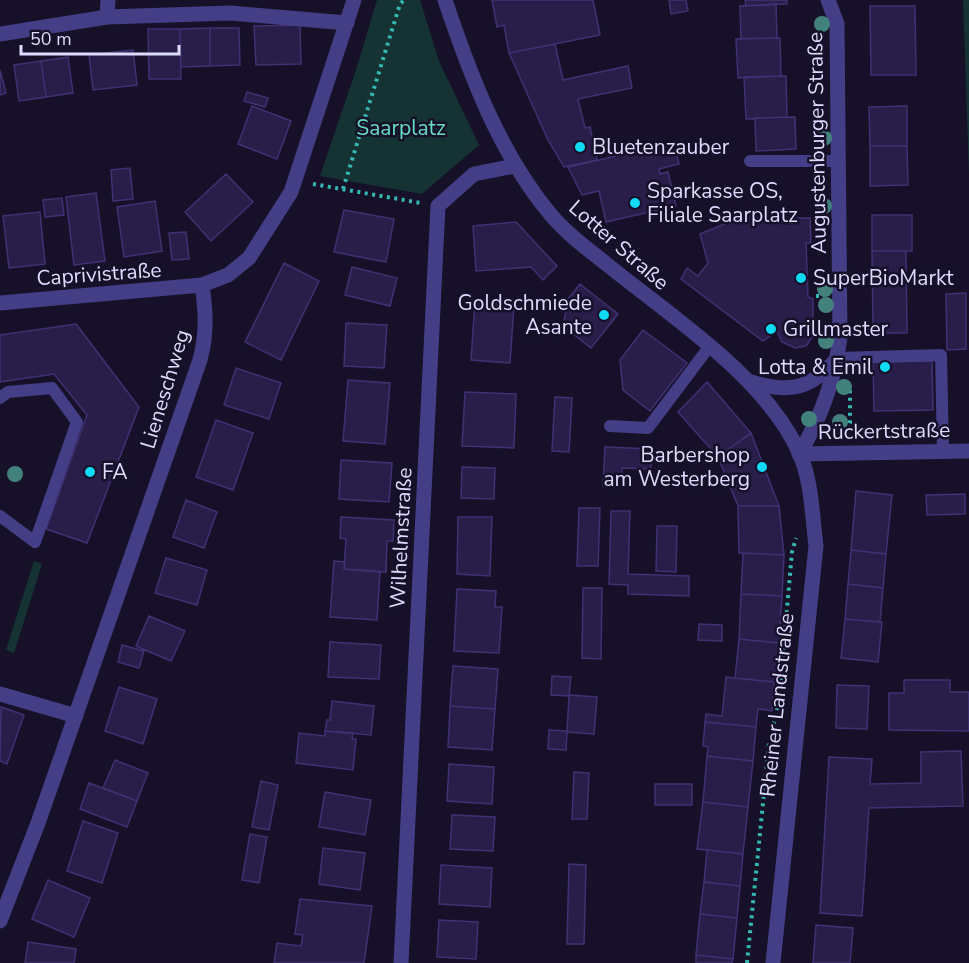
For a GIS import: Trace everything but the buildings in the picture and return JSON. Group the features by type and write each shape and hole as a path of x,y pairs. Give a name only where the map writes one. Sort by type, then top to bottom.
{"street":[{"path":"107,18 108,0"},
{"path":"202,285 228,275 249,258 291,192 354,0"},
{"name":"Lotter Straße","path":"445,0 467,62 515,166 552,216 580,243 751,382 779,416 800,454"},
{"name":"Augustenburger Straße","path":"800,454 815,428 837,358 840,337 837,24 828,0"},
{"path":"0,34 107,18 230,13 347,23"},
{"path":"438,206 474,174 515,166"},
{"name":"Wilhelmstraße","path":"401,963 438,206"},
{"name":"Caprivistraße","path":"0,303 202,285"},
{"name":"Lieneschweg","path":"0,921 76,716 200,360 206,339 202,285"},
{"path":"751,382 769,387 800,387 813,381 837,358"},
{"name":"Rückertstraße","path":"800,454 969,451"},
{"name":"Rheiner Landstraße","path":"772,963 816,546 810,492 800,454"},
{"path":"0,694 76,716"}],"lane":[{"path":"750,161 838,161"},
{"path":"610,426 648,428 709,347"},
{"path":"837,358 941,355 944,451"},
{"path":"0,398 8,392 52,388 77,422 35,542 0,516"}],"path":[{"path":"343,189 400,4 404,0"},
{"path":"313,184 438,206"},
{"name":"Rheiner Landstraße","path":"747,963 769,743 779,700 792,552"}],"green space":[{"name":"Saarplatz","path":"377,0 420,0 439,61 479,145 422,194 320,176"},
{"path":"963,0 969,0 969,174"},
{"path":"34,561 42,564 14,653 6,650"}],"place":[{"name":"Bluetenzauber","path":"580,147"},
{"name":"Sparkasse OS, Filiale Saarplatz","path":"635,203"},
{"name":"SuperBioMarkt","path":"801,278"},
{"name":"Goldschmiede Asante","path":"604,315"},
{"name":"Grillmaster","path":"771,329"},
{"name":"Lotta & Emil","path":"885,367"},
{"name":"Barbershop am Westerberg","path":"762,467"},
{"name":"FA","path":"90,472"}]}
